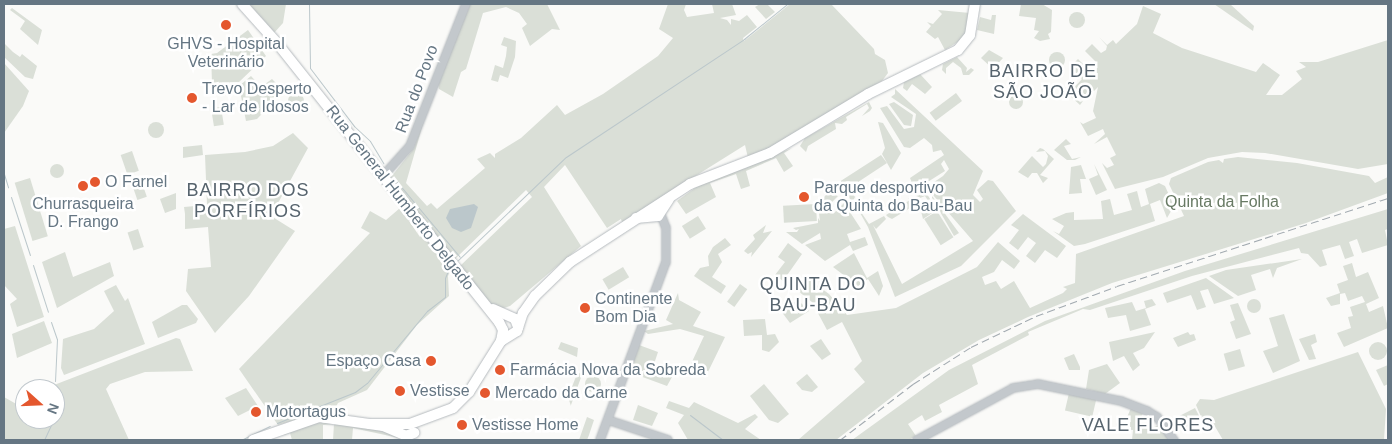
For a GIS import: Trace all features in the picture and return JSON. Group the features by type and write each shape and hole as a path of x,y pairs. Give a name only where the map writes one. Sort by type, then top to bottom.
{"main road":[{"name":"Rua General Humberto Delgado","path":"242,4 505,330"},
{"path":"253,440 319,417 369,424 408,433 428,419 453,408 460,401 465,389 487,361 505,330 561,268 636,218 655,212 671,196 700,179 770,153 868,94 958,50 970,35 975,4"},
{"name":"Rua General Humberto Delgado","path":"480,299 513,321"},
{"path":"505,330 513,321"}],"street":[{"name":"Rua do Povo","path":"382,176 410,146 466,4"},
{"path":"600,440 666,262 666,231 655,212"},
{"path":"916,440 1013,388 1038,384 1120,401 1147,410 1157,417 1174,440"},
{"path":"608,420 668,440"}],"green space":[{"path":"249,4 286,4 283,23 274,33"},
{"path":"470,4 547,4 560,30 552,29 530,46 522,28 527,24 519,13 506,7 483,13 466,69 461,72 453,97 439,89 438,84"},
{"path":"668,4 686,4 684,10 687,17 714,13 712,4 732,4 736,15 720,18 727,20 731,25 731,19 739,21 747,15 757,27 743,38 744,41 790,4 831,4 874,49 875,54 885,60 888,73 882,81 764,151 748,158 745,145 622,222 621,219 607,228 565,165 544,187 581,246 510,306 501,309 492,305 460,266 532,197 526,190 454,260 391,177 414,148 427,110 406,183 427,206 431,203 437,209 485,168 477,159 490,153 495,158 495,154 521,138 557,105 565,115 603,94 658,56 673,38 659,29"},
{"path":"760,4 767,4 775,12 766,19 755,7"},
{"path":"1021,4 1042,4 1052,10 1051,32 1048,34 1050,39 1040,41 1034,38 1039,31 1034,30 1036,18 1019,16"},
{"path":"1214,4 1230,4 1254,26 1253,31"},
{"path":"1143,6 1161,14 1153,33 1182,48 1256,72 1263,63 1280,75 1266,95 1282,95 1302,79 1296,71 1306,67 1299,62 1318,62 1388,40 1388,164 1358,169 1265,153 1242,152 1208,158 1163,177 1115,189 1102,163 1107,168 1114,165 1110,158 1116,155 1107,137 1094,144 1105,134 1103,129 1088,136 1080,122 1083,124 1096,118 1093,111 1098,87 1094,91 1089,88 1085,96 1077,88 1072,95 1080,102 1083,101 1080,105 1068,94 1082,79 1070,67 1078,59 1090,71 1097,63 1085,51 1092,44 1101,53 1106,50 1107,46 1099,37 1107,45 1113,40 1116,44 1137,24"},
{"path":"12,8 42,30 38,45 20,29 25,21 10,10"},
{"path":"938,10 970,13 964,38 945,50 938,37 935,39 926,32 931,26 927,22 933,24 942,14"},
{"path":"1077,12 1085,20 1077,28 1069,20"},
{"path":"992,15 996,15 994,34 977,30 980,17 991,20"},
{"path":"248,30 266,56 239,82 212,83 211,54 217,53"},
{"path":"504,37 516,41 515,57 508,78 500,75 498,82 491,80 495,65 503,68 507,47 501,45"},
{"path":"4,43 20,57 22,54 37,66 33,79 25,77 4,57"},
{"path":"989,50 1003,58 993,69 981,58"},
{"path":"1057,52 1065,60 1057,68 1049,60"},
{"path":"957,57 967,68 966,72 971,68 974,70 969,75 963,75 961,68 953,62 946,68 946,74 942,70 943,64"},
{"path":"4,63 29,91 23,106 4,133"},
{"path":"920,74 932,87 925,94 912,84 907,91 903,88 904,82"},
{"path":"251,76 261,87 272,79 284,91 257,119 246,121 239,86"},
{"path":"895,89 983,171 973,195 980,202 983,199 977,190 988,180 993,181 1016,211 961,266 895,297 868,227 855,204 836,184 881,155 887,163 849,188 855,197 853,201 859,205 864,204 860,207 857,206 869,224 884,216 886,219 876,229 873,225 902,284 973,241 927,188 918,193 943,176 949,169 944,160 941,164 945,171 915,190 910,178 944,155 941,150 933,152 932,145 924,138 910,148 904,147 880,108 887,106 904,129 914,127 916,114 891,97 895,94"},
{"path":"296,93 302,95 304,101 302,107 296,109 290,107 288,101 290,95"},
{"path":"956,93 962,101 936,121 930,113"},
{"path":"1013,95 1019,95 1023,102 1019,109 1013,109 1009,105 1009,99"},
{"path":"869,102 872,108 870,111 862,116 869,108 867,104 846,117 847,120 842,124 835,123 836,129 808,146 806,152 800,146 805,138"},
{"path":"894,102 913,115 911,126 904,125 889,104"},
{"path":"221,107 224,125 214,126 211,109"},
{"path":"153,122 159,122 164,127 162,136 153,138 148,133 148,127"},
{"path":"878,122 883,123 901,153 891,170 882,154 885,148"},
{"path":"293,133 308,148 271,216 295,231 249,296 215,333 186,291 188,269 211,267 208,227 185,229 184,207 207,205 205,155 245,152 273,146"},
{"path":"1066,139 1071,144 1064,146 1072,159 1081,157 1075,160 1067,160 1054,150"},
{"path":"202,145 203,155 183,158 183,147"},
{"path":"792,148 784,153 793,166 784,172 776,158 746,171 750,186 741,189 736,174 710,183 716,197 686,214 677,201 699,185"},
{"path":"1040,148 1043,149 1054,159 1040,175 1048,178 1043,183 1037,173 1032,173 1028,178 1018,172 1032,156 1043,167 1046,164 1048,156 1045,151 1036,152"},
{"path":"132,151 139,171 127,175 121,155"},
{"name":"Quinta da Folha","path":"1238,157 1297,163 1369,176 1375,183 1388,177 1388,193 1306,223 1112,283 1028,317 979,340 923,373 836,440 798,440 865,382 854,369 862,361 842,322 827,330 812,302 798,291 807,278 829,294 847,315 896,308 977,267 998,242 1020,261 1014,269 1002,260 994,272 982,277 985,285 996,281 1001,289 1014,281 1030,308 1063,293 1067,289 1063,287 1075,283 1076,254 1184,216 1169,184 1171,178 1208,162 1219,160 1223,163 1224,159"},
{"path":"54,164 60,164 64,171 60,178 54,178 50,174 50,168"},
{"path":"1094,164 1107,190 1096,195 1089,179 1098,175"},
{"path":"1081,165 1086,179 1080,179 1082,193 1069,194 1071,167"},
{"path":"140,177 147,197 137,200 131,180"},
{"path":"30,178 48,236 33,241 15,183"},
{"path":"1159,183 1165,186 1174,206 1167,218 1160,200 1150,204 1155,221 1085,244 1074,246 1053,231 1059,234 1064,226 1052,219 1066,213 1074,212 1074,220 1103,219 1101,201 1110,199 1114,215 1132,210 1127,194 1137,191 1141,207 1149,204 1145,189"},
{"path":"927,189 959,233 954,236"},
{"path":"831,190 838,196 827,207 833,214 844,203 861,229 847,234 850,242 865,237 868,245 853,251 850,245 825,261 805,245 821,239 820,233 802,244 786,232 797,232 799,229 793,228 818,223 818,218 820,221 818,206 821,209 826,206 821,200"},
{"path":"925,191 937,210 923,219 921,211 931,205 925,196 920,198 916,196"},
{"path":"176,193 176,209 165,213 160,199"},
{"path":"908,198 912,200 910,208 892,219 886,215 910,200"},
{"path":"816,204 817,221 784,223 783,206"},
{"path":"400,208 420,237 424,234 433,250 451,269 448,276 449,296 417,325 367,390 338,403 332,414 311,415 278,425 239,369 370,233 361,228 370,211 386,220"},
{"path":"1388,209 1388,229 1385,230 1388,245 1362,253 1357,239 1349,242 1354,256 1345,259 1340,245 1322,250 1327,265 1320,267 1308,254 1301,253 1299,248 1192,276 1090,310 1083,309 1028,332 1029,335 972,365 978,384 939,405 942,412 925,421 922,415 908,424 916,436 909,440 852,440 949,370 1045,321 1185,271"},
{"path":"937,211 953,237 941,245 924,219"},
{"path":"1023,214 1066,246 1057,258 1045,250 1035,263 1026,256 1036,243 1028,237 1018,250 1009,243 1019,230 1011,225"},
{"path":"698,216 706,229 690,239 682,226"},
{"path":"766,225 763,233 772,231 751,257 752,252 748,254 744,251 755,239 753,235"},
{"path":"15,226 44,317 17,327 10,304 17,299 4,285 4,229"},
{"path":"138,229 144,247 133,250 128,232"},
{"path":"725,238 731,245 718,254 722,262 712,277 726,286 721,294 694,276 700,268 709,266 708,256 713,247"},
{"path":"788,243 802,254 783,281 775,275 785,262 778,257"},
{"path":"65,252 73,277 110,262 114,276 57,308 42,262"},
{"path":"854,253 867,278 878,271 883,286 879,296 868,279 858,286 833,267"},
{"path":"1302,259 1277,268 1273,278 1270,269 1251,275 1256,290 1238,296 1209,276 1226,270"},
{"path":"1352,263 1356,277 1368,272 1379,298 1366,304 1369,312 1383,306 1388,328 1344,347 1337,333 1351,328 1348,317 1353,316 1350,307 1365,302 1362,296 1348,301 1345,293 1340,294 1340,304 1331,306 1326,298 1340,293 1337,284 1348,280 1343,266"},
{"path":"623,267 629,277 609,290 602,279"},
{"path":"1206,278 1234,298 1214,304 1208,289 1200,291 1206,307 1197,310 1191,295 1167,303 1163,293"},
{"path":"740,284 747,289 734,307 727,302"},
{"path":"116,285 125,301 128,298 145,344 64,375 61,368 63,339 94,329 114,311 104,291"},
{"path":"678,293 679,300 701,312 693,326 725,337 706,376 690,366 704,336 680,329 648,334 644,331 673,324 666,320"},
{"path":"1152,299 1156,305 1145,309 1151,325 1130,331 1126,315 1108,318 1105,308 1132,302 1136,311 1146,308 1144,301"},
{"path":"1251,299 1257,299 1261,306 1257,313 1251,313 1247,309 1247,303"},
{"path":"793,302 801,303 809,311 790,323 781,311"},
{"path":"1238,303 1251,334 1236,339 1230,322 1235,320 1230,305"},
{"path":"182,305 187,305 198,319 196,323 158,338 152,322"},
{"path":"1284,314 1300,361 1273,373 1263,351 1278,346 1269,318"},
{"path":"765,319 767,335 775,334 779,342 769,352 762,350 762,335 744,336 743,320"},
{"path":"44,321 52,343 17,358 12,334"},
{"path":"1155,332 1144,348 1133,353 1140,365 1133,371 1124,356 1113,361 1109,342"},
{"path":"1188,332 1190,335 1194,334 1196,340 1178,347 1173,338"},
{"path":"1315,334 1317,342 1311,345 1316,359 1309,360 1299,339"},
{"path":"176,338 180,339 193,371 145,372 110,384 106,389 129,440 4,440 4,397 15,403 15,429 65,429 65,381"},
{"path":"821,339 831,354 822,360 810,346"},
{"path":"561,342 578,348 577,357 558,349"},
{"path":"1378,342 1384,345 1387,351 1384,357 1378,360 1372,357 1369,351 1372,345"},
{"path":"639,345 658,352 652,370 672,377 667,386 629,372"},
{"path":"1240,349 1245,366 1229,371 1224,354"},
{"path":"1358,352 1386,409 1384,440 1223,440 1210,418 1202,419 1196,405 1200,399 1214,400"},
{"path":"1074,354 1080,370 1069,370 1064,358"},
{"path":"1107,364 1120,383 1105,394 1086,389 1089,370"},
{"path":"1388,365 1388,384 1384,386 1376,370"},
{"path":"583,372 571,406 568,397 577,374"},
{"path":"807,374 818,387 812,392 802,390 796,383"},
{"path":"593,376 599,378 601,384 599,390 593,392 587,390 585,384 587,378"},
{"path":"764,384 789,414 778,423 769,420 750,396"},
{"path":"246,388 258,406 238,416 225,398"},
{"path":"1069,393 1096,399 1092,417 1065,411"},
{"path":"669,401 689,408 694,402 738,423 755,414 758,417 745,429 761,440 688,440 678,423 684,415 666,408"},
{"path":"638,405 658,413 652,426 633,420"},
{"path":"1131,408 1143,413 1137,426 1150,429 1159,425 1170,440 1132,440 1133,430 1119,429 1116,425 1117,422 1124,424"},
{"path":"1195,408 1201,420 1181,430 1175,418"},
{"path":"587,417 594,420 589,435 587,440 579,440"},
{"path":"323,421 362,426 394,434 399,438 353,428 352,440 333,440 334,424 323,425 323,440 292,440 290,433 284,435 283,432"}],"shaded area":[{"path":"474,204 478,207 471,228 461,232 452,228 446,218 450,209"}],"waterway":[{"path":"309,4 310,68 354,126 370,141 383,163"},
{"path":"456,262 566,157 744,39 787,4"},
{"path":"4,174 8,187"},
{"path":"393,177 460,257"},
{"path":"11,197 30,255"},
{"path":"33,265 48,312"},
{"path":"277,423 355,392 367,383 427,311 445,297 445,278 449,268"},
{"path":"51,322 57,339 55,379"},
{"path":"690,415 723,440"},
{"path":"241,440 270,426"},
{"path":"44,440 49,429"}],"railway":[{"path":"840,440 913,384 971,347 1036,316 1117,286 1388,198"}],"place":[{"name":"GHVS - Hospital Veterinário","path":"226,25"},
{"name":"Trevo Desperto - Lar de Idosos","path":"192,98"},
{"name":"O Farnel","path":"95,182"},
{"name":"Churrasqueira D. Frango","path":"83,186"},
{"name":"Parque desportivo da Quinta do Bau-Bau","path":"804,197"},
{"name":"Continente Bom Dia","path":"585,308"},
{"name":"Espaço Casa","path":"431,361"},
{"name":"Farmácia Nova da Sobreda","path":"500,370"},
{"name":"Vestisse","path":"400,391"},
{"name":"Mercado da Carne","path":"485,393"},
{"name":"Motortagus","path":"256,412"},
{"name":"Vestisse Home","path":"462,425"}],"district":[{"name":"BAIRRO DE SÃO JOÃO","path":"1043,82"},
{"name":"BAIRRO DOS PORFÍRIOS","path":"248,201"},
{"name":"QUINTA DO BAU-BAU","path":"813,295"},
{"name":"VALE FLORES","path":"1148,425"}]}
